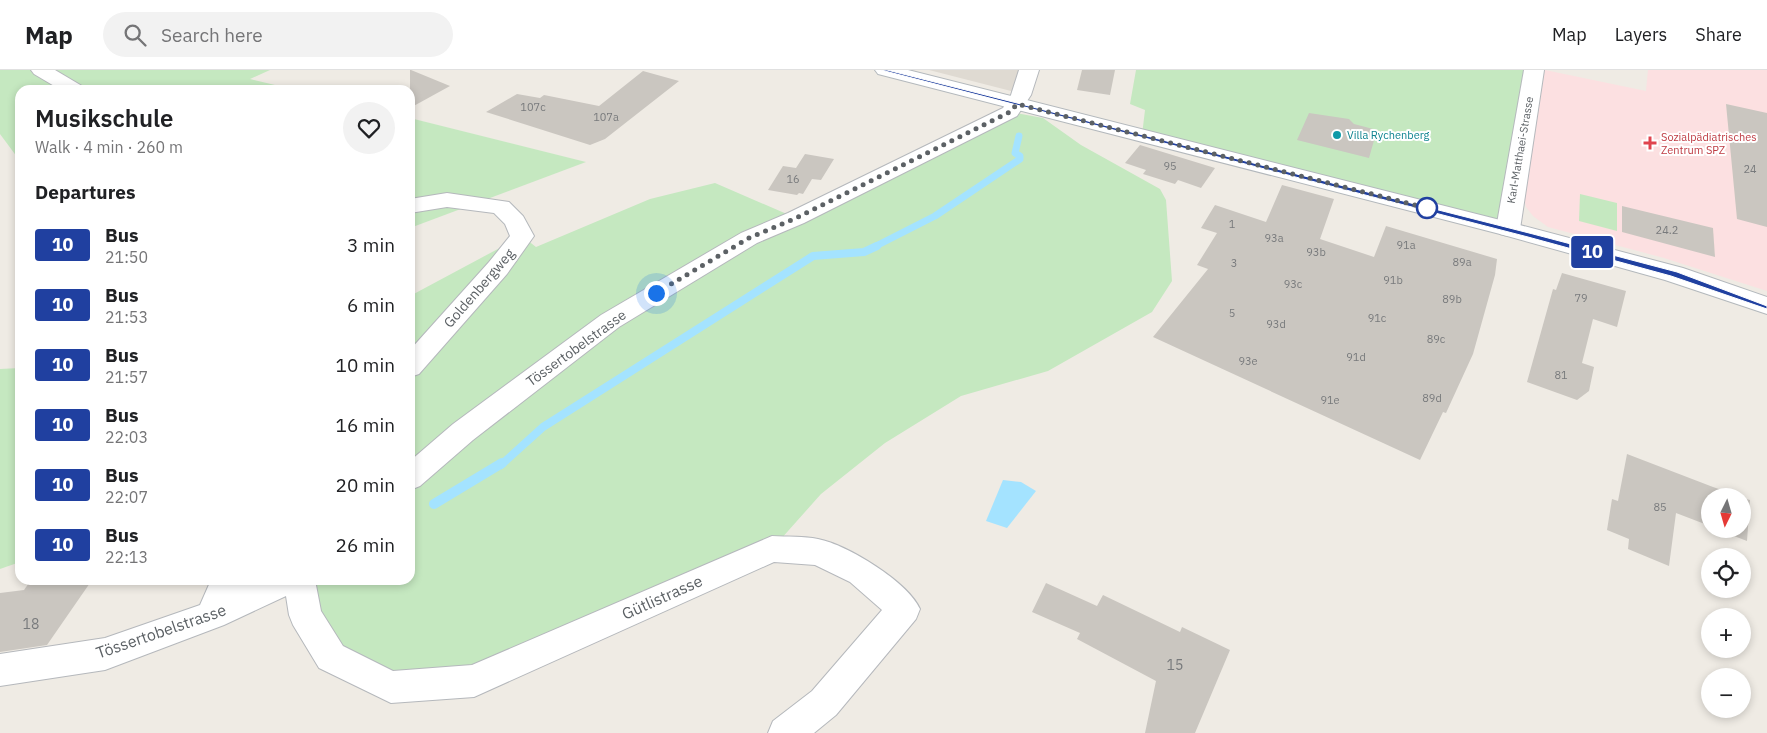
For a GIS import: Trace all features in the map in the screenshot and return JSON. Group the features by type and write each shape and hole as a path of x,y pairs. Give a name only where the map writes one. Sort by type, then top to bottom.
{"street":[{"path":"40,70 66,85"},
{"path":"885,70 1508,229 1674,274 1767,306"},
{"path":"1017,104 1029,70"},
{"name":"Karl-Matthaei-Strasse","path":"1508,229 1511,197 1534,70"},
{"name":"Tössertobelstrasse","path":"415,474 463,432 610,321 749,238 796,218 1010,112 1017,104"},
{"name":"Goldenbergweg","path":"415,205 447,200 501,207 514,221 522,236 498,268 415,361"},
{"name":"Gütlistrasse","path":"300,585 305,616 331,657 392,686 474,681 772,548 818,552 861,572 904,609 824,703 786,733"},
{"path":"212,615 225,585"},
{"name":"Tössertobelstrasse","path":"0,670 105,654 212,615 277,585"}],"shaded area":[{"path":"929,70 1024,70 1015,92"},
{"name":"Sozialpädiatrisches Zentrum SPZ","path":"1545,70 1646,91 1648,70 1767,70 1767,291 1664,258 1548,227 1533,216 1526,207 1524,197"}],"green space":[{"path":"0,70 270,70 250,79 275,85 15,85 15,154 0,134"},
{"path":"1136,70 1534,70 1508,229 1142,135 1145,110 1130,104"},
{"path":"1010,112 1043,118 1081,145 1160,189 1166,200 1172,281 1152,312 1048,371 961,396 885,443 821,494 772,549 474,681 391,687 331,657 301,585 415,585 415,293 522,236 536,247 650,199 715,183 796,218"},
{"path":"415,119 586,162 415,226"},
{"path":"1580,194 1617,203 1617,231 1579,221"},
{"path":"15,368 15,564 0,569 0,369"}],"water":[{"path":"1003,480 1021,482 1036,491 1007,528 986,521"}],"building":[{"path":"411,70 450,86 415,105 415,85 410,85"},
{"path":"1082,70 1115,70 1110,95 1077,90"},
{"path":"643,71 679,81 605,139 590,145 486,112 517,94 540,98 544,95 599,106"},
{"name":"Sozialpädiatrisches Zentrum SPZ","path":"1726,104 1767,113 1767,227 1737,219"},
{"name":"Villa Rychenberg","path":"1309,113 1349,119 1354,124 1377,130 1369,158 1297,140"},
{"path":"1140,145 1215,168 1201,188 1178,180 1175,184 1143,174 1146,170 1125,163"},
{"path":"805,154 834,159 821,180 812,179 803,194 799,193 797,195 768,190 783,166 796,168"},
{"path":"1282,185 1334,199 1320,239 1374,257 1386,226 1497,259 1495,275 1473,354 1446,413 1443,412 1420,460 1153,337 1208,269 1197,265 1217,233 1201,228 1215,205 1266,222"},
{"path":"1622,206 1713,228 1715,257 1622,232"},
{"path":"1562,273 1626,291 1617,327 1593,319 1582,363 1594,367 1589,391 1577,400 1527,382 1553,289 1556,290"},
{"path":"1627,454 1716,488 1701,488 1701,523 1676,513 1669,566 1628,549 1629,539 1607,530 1612,499 1618,501"},
{"path":"1046,583 1097,606 1103,595 1180,632 1182,627 1230,650 1195,733 1145,733 1156,681 1077,639 1080,633 1032,612"},
{"path":"28,585 89,585 47,645 0,652 0,593 24,590"}],"waterway":[{"path":"874,247 935,216 1020,159 1020,156 1015,153 1019,136"},
{"path":"501,465 543,427 813,256 864,252 877,246"},
{"path":"434,504 502,463"}],"bus line":[{"name":"10","path":"885,70 1530,235 1674,274 1767,306"}],"place":[{"name":"Villa Rychenberg","path":"1337,135"},
{"name":"Sozialpädiatrisches Zentrum SPZ","path":"1650,143"}],"route":[{"path":"656,293 749,238 796,218 1010,112 1017,104 1427,208"}]}
